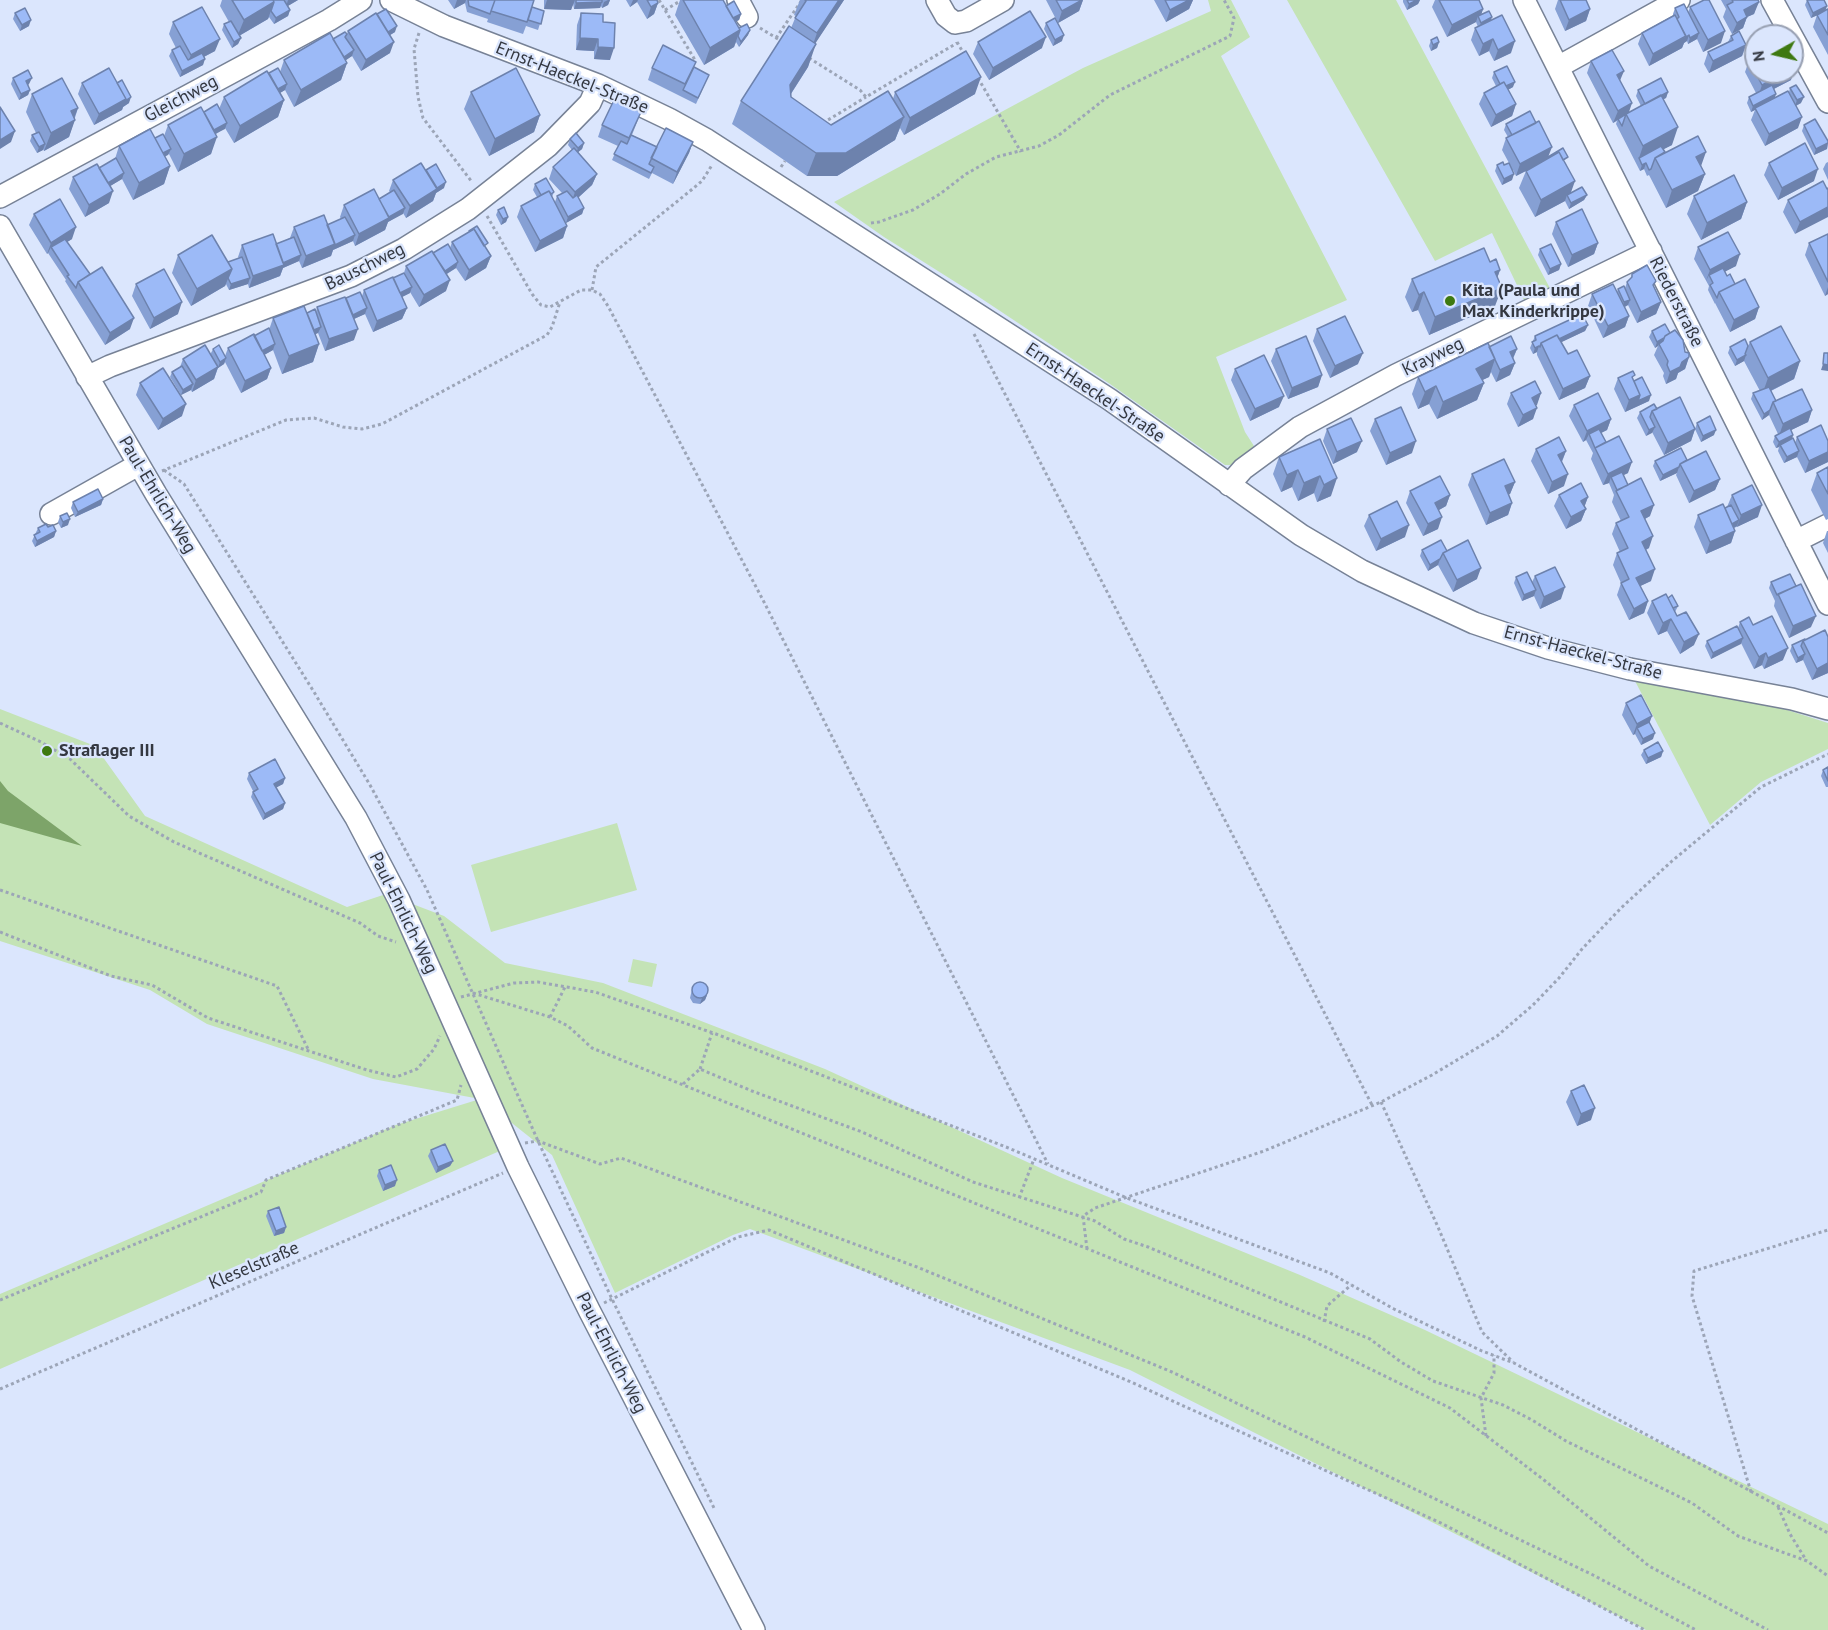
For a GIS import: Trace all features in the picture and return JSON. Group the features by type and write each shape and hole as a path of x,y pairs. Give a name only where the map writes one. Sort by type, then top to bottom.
{"street":[{"name":"Gleichweg","path":"0,197 329,20 361,0"},
{"name":"Ernst-Haeckel-Straße","path":"391,0 499,49 598,85 707,140 1109,399 1301,535 1362,571 1474,623 1548,648 1630,669 1783,697 1828,709"},
{"path":"937,0 946,16 954,23 966,21 1003,0"},
{"name":"Riederstraße","path":"1524,0 1828,604"},
{"path":"1558,67 1679,0"},
{"path":"1772,0 1828,102"},
{"name":"Bauschweg","path":"87,377 110,366 351,276 404,249 481,199 548,146 591,102 598,85"},
{"name":"Paul-Ehrlich-Weg","path":"0,226 142,471 356,818 399,900 518,1167 754,1630"},
{"name":"Krayweg","path":"1229,485 1243,469 1319,417 1396,375 1651,251"},
{"path":"51,514 142,471"},
{"path":"1796,541 1828,525"}],"path":[{"path":"659,0 695,60"},
{"path":"665,10 682,0"},
{"path":"776,38 802,0"},
{"path":"842,226 879,222 913,210 940,194 966,174 996,157 1039,146 1059,135 1110,95 1230,36 1234,18 1224,0"},
{"path":"743,8 776,38 786,44"},
{"path":"426,17 414,50 420,109 427,125 481,199 532,294 541,305 550,307 581,290 592,290 600,294 608,306 764,602 1049,1165"},
{"path":"821,124 957,43 968,62"},
{"path":"804,55 860,90 866,97"},
{"path":"974,71 1021,152"},
{"path":"592,290 596,267 702,181 714,162"},
{"path":"142,471 286,420 314,418 343,427 362,429 382,424 547,335 552,327 560,301"},
{"path":"973,332 1372,1105"},
{"path":"0,723 41,742 70,759 129,816 174,842 360,923 378,936 402,943 418,942"},
{"path":"1083,1216 1095,1208 1264,1151 1381,1102 1497,1036 1533,1005 1559,978 1582,948 1620,908 1672,861 1761,787 1828,754"},
{"path":"0,890 277,986 309,1051"},
{"path":"0,932 111,976 152,985 208,1018 396,1077 417,1069 434,1049 448,1008 472,993 523,982 538,982 595,992 712,1033 1035,1159 1127,1198 1330,1273 1394,1310 1514,1364 1828,1533"},
{"path":"550,1017 565,987"},
{"path":"472,993 550,1017 568,1026 592,1048 1305,1337 1450,1408 1544,1480 1649,1566 1768,1630"},
{"path":"683,1084 700,1070 712,1033"},
{"path":"700,1070 862,1132 973,1182 1083,1216 1124,1239 1370,1340 1433,1382 1503,1405 1566,1442 1692,1503 1738,1536 1807,1561 1828,1576"},
{"path":"0,1300 261,1192 266,1180 457,1100 463,1077"},
{"path":"1381,1102 1438,1227 1482,1332 1514,1364"},
{"path":"509,1145 538,1141 600,1164 621,1158 917,1267 1106,1344 1172,1372 1572,1564 1696,1630"},
{"path":"1019,1198 1035,1159"},
{"name":"Kleselstraße","path":"0,1389 518,1167"},
{"path":"1083,1216 1087,1249"},
{"path":"589,1310 738,1237 769,1230 1131,1382 1441,1523 1645,1630"},
{"path":"1751,1492 1692,1296 1694,1271 1828,1230"},
{"path":"1324,1322 1327,1305 1351,1285"},
{"path":"1486,1436 1481,1398 1494,1373 1494,1355"},
{"path":"1778,1506 1790,1534 1807,1561"}],"shaded area":[{"path":"1208,0 1231,0 1250,37 1221,56 1347,300 1216,357 1245,432 1254,446 1233,465 1225,465 1110,384 834,202 1083,68 1211,11"},
{"path":"1287,0 1396,0 1552,292 1526,304 1492,233 1435,261"},
{"path":"1635,681 1781,708 1828,723 1828,749 1761,782 1710,825"},
{"path":"0,709 95,746 145,816 347,907 386,894 444,916 505,963 603,983 825,1069 1062,1178 1300,1275 1425,1330 1828,1524 1828,1630 1646,1630 1130,1370 750,1229 733,1235 615,1293 552,1155 483,1100 502,1150 0,1369 0,1294 396,1125 480,1099 373,1079 207,1024 150,990 0,941"},
{"path":"0,781 8,791 82,846 0,823"},
{"path":"617,823 637,890 491,932 471,865"},
{"path":"633,959 657,964 652,987 628,982"}],"building":[{"path":"232,0 273,0 274,2 244,20"},
{"path":"273,0 284,0 290,10 276,18 271,11"},
{"path":"468,0 495,0 490,14 469,6"},
{"path":"495,0 534,0 527,22 491,11"},
{"path":"576,0 602,0 602,2 576,3"},
{"path":"647,0 657,0 658,3 651,7"},
{"path":"683,0 723,0 740,30 710,48"},
{"path":"805,0 839,0 817,33 795,18"},
{"path":"1056,0 1082,0 1062,11"},
{"path":"1165,0 1189,0 1170,10"},
{"path":"1439,0 1479,0 1483,9 1452,25"},
{"path":"1560,0 1586,0 1590,9 1569,20"},
{"path":"1709,0 1725,31 1708,40 1690,7"},
{"path":"1732,0 1758,0 1759,2 1744,10 1747,17 1737,23 1727,5 1733,2"},
{"path":"1807,0 1824,0 1827,6 1813,13"},
{"path":"734,1 741,14 733,18 726,6"},
{"path":"1684,4 1699,33 1690,38 1689,35 1686,37 1677,19 1679,17 1675,8"},
{"path":"202,7 220,39 191,55 173,22"},
{"path":"532,7 544,11 541,24 528,20"},
{"path":"25,8 31,20 22,25 15,13"},
{"path":"386,9 397,26 388,32 377,14"},
{"path":"1828,9 1828,35 1817,15"},
{"path":"1030,11 1046,37 993,68 978,42"},
{"path":"1489,11 1492,17 1481,23 1478,16"},
{"path":"376,13 394,42 366,60 348,31"},
{"path":"581,13 603,14 603,22 615,23 614,48 598,47 598,39 580,38"},
{"path":"1502,15 1515,41 1498,50 1493,39 1483,44 1475,28"},
{"path":"1675,15 1686,36 1653,54 1642,33"},
{"path":"1055,18 1064,35 1055,40 1046,23"},
{"path":"231,21 241,38 234,42 224,24"},
{"path":"747,24 750,30 741,42 738,36 739,28"},
{"path":"789,26 816,44 790,85 791,97 831,125 888,91 904,117 846,153 816,153 741,101"},
{"path":"1739,31 1744,46 1713,61 1708,52 1733,40 1731,36"},
{"path":"345,32 347,34 345,37 354,50 344,57 333,39"},
{"path":"330,33 347,63 301,90 284,60"},
{"path":"1437,37 1439,42 1433,45 1431,40"},
{"path":"663,45 696,62 685,84 652,68"},
{"path":"180,46 188,60 202,53 205,59 182,71 172,50"},
{"path":"1612,50 1624,71 1617,75 1632,103 1618,111 1591,61"},
{"path":"966,51 981,77 910,118 895,92"},
{"path":"1507,66 1515,82 1506,86 1504,82 1500,84 1494,72"},
{"path":"694,67 709,75 698,98 683,90"},
{"path":"109,68 126,99 99,114 82,83"},
{"path":"278,68 287,84 278,89 269,73"},
{"path":"516,68 540,115 495,139 471,92"},
{"path":"28,70 32,78 26,81 30,90 21,94 13,78"},
{"path":"267,71 284,100 240,126 224,97"},
{"path":"62,78 78,108 71,111 75,120 51,133 32,94"},
{"path":"1661,78 1668,92 1645,104 1638,90"},
{"path":"122,80 131,97 125,101 117,83"},
{"path":"1504,82 1516,104 1496,115 1484,93"},
{"path":"1772,85 1776,94 1753,106 1749,97"},
{"path":"1796,85 1804,97 1797,100 1790,88"},
{"path":"1788,91 1802,117 1769,134 1755,108"},
{"path":"1661,95 1678,127 1643,146 1626,114"},
{"path":"614,100 641,112 629,138 602,125"},
{"path":"217,104 227,123 214,130 204,112"},
{"path":"0,107 15,131 0,140"},
{"path":"201,107 217,137 184,154 168,125"},
{"path":"1530,111 1536,123 1512,135 1506,124"},
{"path":"1626,114 1622,126 1618,119"},
{"path":"1815,119 1828,141 1816,149 1804,125"},
{"path":"1539,121 1552,147 1520,164 1506,138"},
{"path":"666,128 693,142 677,172 651,158"},
{"path":"150,129 170,166 139,183 119,146"},
{"path":"39,132 45,144 39,147 32,135"},
{"path":"576,133 584,143 578,148 570,139"},
{"path":"163,134 171,149 163,153 155,138"},
{"path":"631,135 657,147 649,164 654,167 651,173 614,154 621,141 627,144"},
{"path":"1698,136 1706,152 1696,157 1705,174 1672,190 1655,158"},
{"path":"1805,143 1818,169 1782,188 1769,163"},
{"path":"1661,146 1665,152 1655,158 1651,169 1649,170 1646,163 1642,165 1639,158"},
{"path":"574,148 597,174 575,192 553,167"},
{"path":"1563,148 1568,157 1563,160 1559,152 1548,158 1548,157"},
{"path":"1559,152 1575,181 1541,200 1526,171"},
{"path":"116,158 124,173 108,183 99,168"},
{"path":"1503,162 1504,165 1509,163 1514,174 1504,179 1497,165"},
{"path":"421,163 437,189 410,206 393,180"},
{"path":"97,164 113,191 89,205 73,177"},
{"path":"436,164 446,182 437,188 426,170"},
{"path":"1734,175 1747,202 1707,223 1694,196"},
{"path":"546,178 554,192 551,194 549,191 541,195 535,184"},
{"path":"1823,181 1828,188 1828,207 1800,222 1788,200"},
{"path":"1582,187 1587,195 1571,203 1567,195"},
{"path":"374,189 389,218 359,234 344,205"},
{"path":"394,190 405,208 389,217 379,199"},
{"path":"549,191 567,226 540,241 521,206"},
{"path":"567,191 573,198 577,195 584,208 568,217 557,196"},
{"path":"60,199 76,227 51,243 34,214"},
{"path":"504,207 508,217 503,219 498,210"},
{"path":"1582,209 1598,243 1572,255 1556,222"},
{"path":"324,215 335,244 306,256 294,227"},
{"path":"345,217 355,235 335,245 327,225"},
{"path":"477,226 488,243 484,246 474,229 469,231"},
{"path":"474,229 491,256 469,270 452,242"},
{"path":"1728,232 1740,254 1710,270 1698,247"},
{"path":"273,234 284,265 253,276 242,245"},
{"path":"1828,234 1828,282 1809,243"},
{"path":"212,235 232,269 197,289 178,255"},
{"path":"294,237 301,255 283,263 276,244"},
{"path":"65,239 90,274 78,282 76,288 51,247"},
{"path":"448,244 458,262 445,271 433,253"},
{"path":"1551,244 1561,264 1550,269 1540,249"},
{"path":"1484,248 1490,262 1496,259 1500,270 1495,272 1502,288 1435,317 1424,292 1419,295 1412,279"},
{"path":"432,251 450,280 424,295 406,266"},
{"path":"242,257 250,278 231,284 228,278 232,269 228,262"},
{"path":"1647,265 1656,281 1653,285 1661,302 1641,312 1627,282 1632,274"},
{"path":"102,267 134,318 110,333 78,282"},
{"path":"1723,268 1727,276 1730,274 1735,284 1719,292 1717,298 1710,285 1713,283 1709,275"},
{"path":"164,269 182,302 154,318 136,284"},
{"path":"404,273 412,287 400,293 393,278"},
{"path":"393,277 407,308 377,321 364,290"},
{"path":"1745,279 1759,307 1734,320 1719,292"},
{"path":"1613,284 1629,316 1608,326 1592,294"},
{"path":"1624,286 1630,300 1624,302 1618,289"},
{"path":"360,292 367,308 353,315 346,298"},
{"path":"345,297 358,329 329,339 317,307"},
{"path":"304,306 319,344 289,356 273,318"},
{"path":"315,309 321,327 314,330 307,313"},
{"path":"1582,314 1588,325 1559,339 1557,335 1535,348 1532,342 1536,340 1535,336"},
{"path":"1345,316 1363,353 1335,366 1317,329"},
{"path":"1665,324 1670,333 1657,342 1652,331"},
{"path":"1781,326 1800,361 1768,378 1750,342"},
{"path":"269,328 275,344 262,351 254,336"},
{"path":"1675,330 1683,340 1685,352 1689,353 1689,357 1682,362 1680,367 1670,372 1668,361 1659,344 1665,336"},
{"path":"254,334 271,368 245,381 228,348"},
{"path":"1557,335 1568,354 1577,350 1590,376 1563,389 1541,343"},
{"path":"1306,336 1322,375 1292,388 1276,349"},
{"path":"1511,336 1517,349 1510,352 1515,363 1500,370 1489,347"},
{"path":"1745,339 1748,346 1746,355 1737,360 1730,347"},
{"path":"1488,343 1495,359 1476,369 1484,383 1443,402 1436,386 1425,392 1418,377"},
{"path":"205,345 218,367 196,380 183,359"},
{"path":"219,345 226,358 220,362 213,349"},
{"path":"1824,353 1828,353 1828,365 1823,364"},
{"path":"1264,355 1284,396 1255,409 1235,369"},
{"path":"182,366 193,384 183,390 172,372"},
{"path":"163,368 186,404 163,419 140,383"},
{"path":"1633,371 1635,375 1632,377 1640,395 1629,400 1618,378"},
{"path":"1642,377 1651,395 1638,401 1640,395 1634,381"},
{"path":"1535,381 1541,393 1532,398 1537,408 1523,415 1511,393"},
{"path":"1769,387 1776,401 1764,414 1753,393"},
{"path":"1802,389 1812,410 1783,424 1773,402"},
{"path":"1598,393 1611,419 1587,431 1574,405"},
{"path":"1680,397 1695,429 1668,443 1652,411"},
{"path":"1654,404 1657,409 1652,411 1650,417 1655,427 1649,430 1640,412"},
{"path":"1401,407 1416,441 1390,453 1375,419"},
{"path":"1710,416 1716,430 1703,436 1697,423"},
{"path":"1351,418 1362,441 1337,452 1327,429"},
{"path":"1821,425 1828,441 1828,452 1809,461 1797,437"},
{"path":"1790,428 1793,435 1779,442 1775,436"},
{"path":"1599,429 1606,442 1595,448 1589,434"},
{"path":"1619,436 1632,462 1608,474 1595,448"},
{"path":"1559,437 1566,451 1558,455 1568,474 1552,482 1536,449"},
{"path":"1793,438 1799,451 1787,457 1780,445"},
{"path":"1320,439 1337,478 1324,485 1320,476 1304,483 1298,470 1287,475 1279,457"},
{"path":"1681,448 1687,460 1663,475 1655,461"},
{"path":"1706,451 1720,479 1694,491 1680,464"},
{"path":"1504,459 1515,482 1505,486 1512,503 1490,513 1472,474"},
{"path":"1828,467 1828,494 1817,473"},
{"path":"1622,472 1628,485 1617,490 1611,477"},
{"path":"1440,476 1450,495 1435,503 1442,517 1428,524 1410,491"},
{"path":"1641,478 1654,505 1641,511 1653,536 1642,542 1655,569 1636,578 1648,601 1634,609 1621,583 1629,579 1617,553 1628,548 1616,523 1629,517 1616,491"},
{"path":"1581,483 1588,497 1581,501 1586,509 1571,517 1559,495"},
{"path":"1752,485 1762,505 1741,515 1732,495"},
{"path":"98,489 103,499 78,512 73,502"},
{"path":"1397,501 1409,525 1381,539 1369,515"},
{"path":"1723,504 1735,531 1710,542 1698,515"},
{"path":"1731,505 1739,520 1732,524 1725,508"},
{"path":"67,513 70,519 63,522 60,516"},
{"path":"46,524 48,527 53,525 56,531 37,541 34,535 40,532 38,528"},
{"path":"1441,540 1447,551 1430,565 1422,550"},
{"path":"1468,540 1481,568 1457,580 1443,553"},
{"path":"1555,567 1565,587 1544,597 1535,576"},
{"path":"1527,572 1536,590 1524,595 1516,577"},
{"path":"1790,574 1796,586 1777,595 1771,582"},
{"path":"1801,584 1816,616 1793,626 1778,594"},
{"path":"1666,594 1677,616 1686,612 1699,634 1684,642 1671,619 1663,623 1652,601"},
{"path":"1672,595 1678,606 1673,608 1668,598"},
{"path":"1772,616 1788,648 1768,658 1766,653 1759,657 1740,622 1749,617 1753,625"},
{"path":"1737,626 1743,638 1713,653 1707,641"},
{"path":"1825,630 1828,637 1828,663 1817,669 1803,641"},
{"path":"1805,639 1801,646 1805,654 1798,658 1792,645"},
{"path":"1641,695 1652,716 1637,724 1626,703"},
{"path":"1649,722 1655,733 1643,739 1637,728"},
{"path":"1658,742 1663,751 1648,758 1644,750"},
{"path":"275,759 285,778 274,784 285,803 265,814 253,792 258,789 249,773"},
{"path":"1828,767 1828,781 1823,770"},
{"path":"700,982 706,984 708,990 706,996 700,998 694,996 692,990 694,984"},
{"path":"1584,1085 1595,1108 1581,1114 1571,1091"},
{"path":"445,1144 453,1161 438,1167 431,1150"},
{"path":"391,1165 397,1180 385,1185 379,1170"},
{"path":"279,1207 286,1227 276,1231 268,1211"}],"place":[{"name":"Kita (Paula und Max Kinderkrippe)","path":"1450,301"},
{"name":"Straflager III","path":"47,751"}]}
